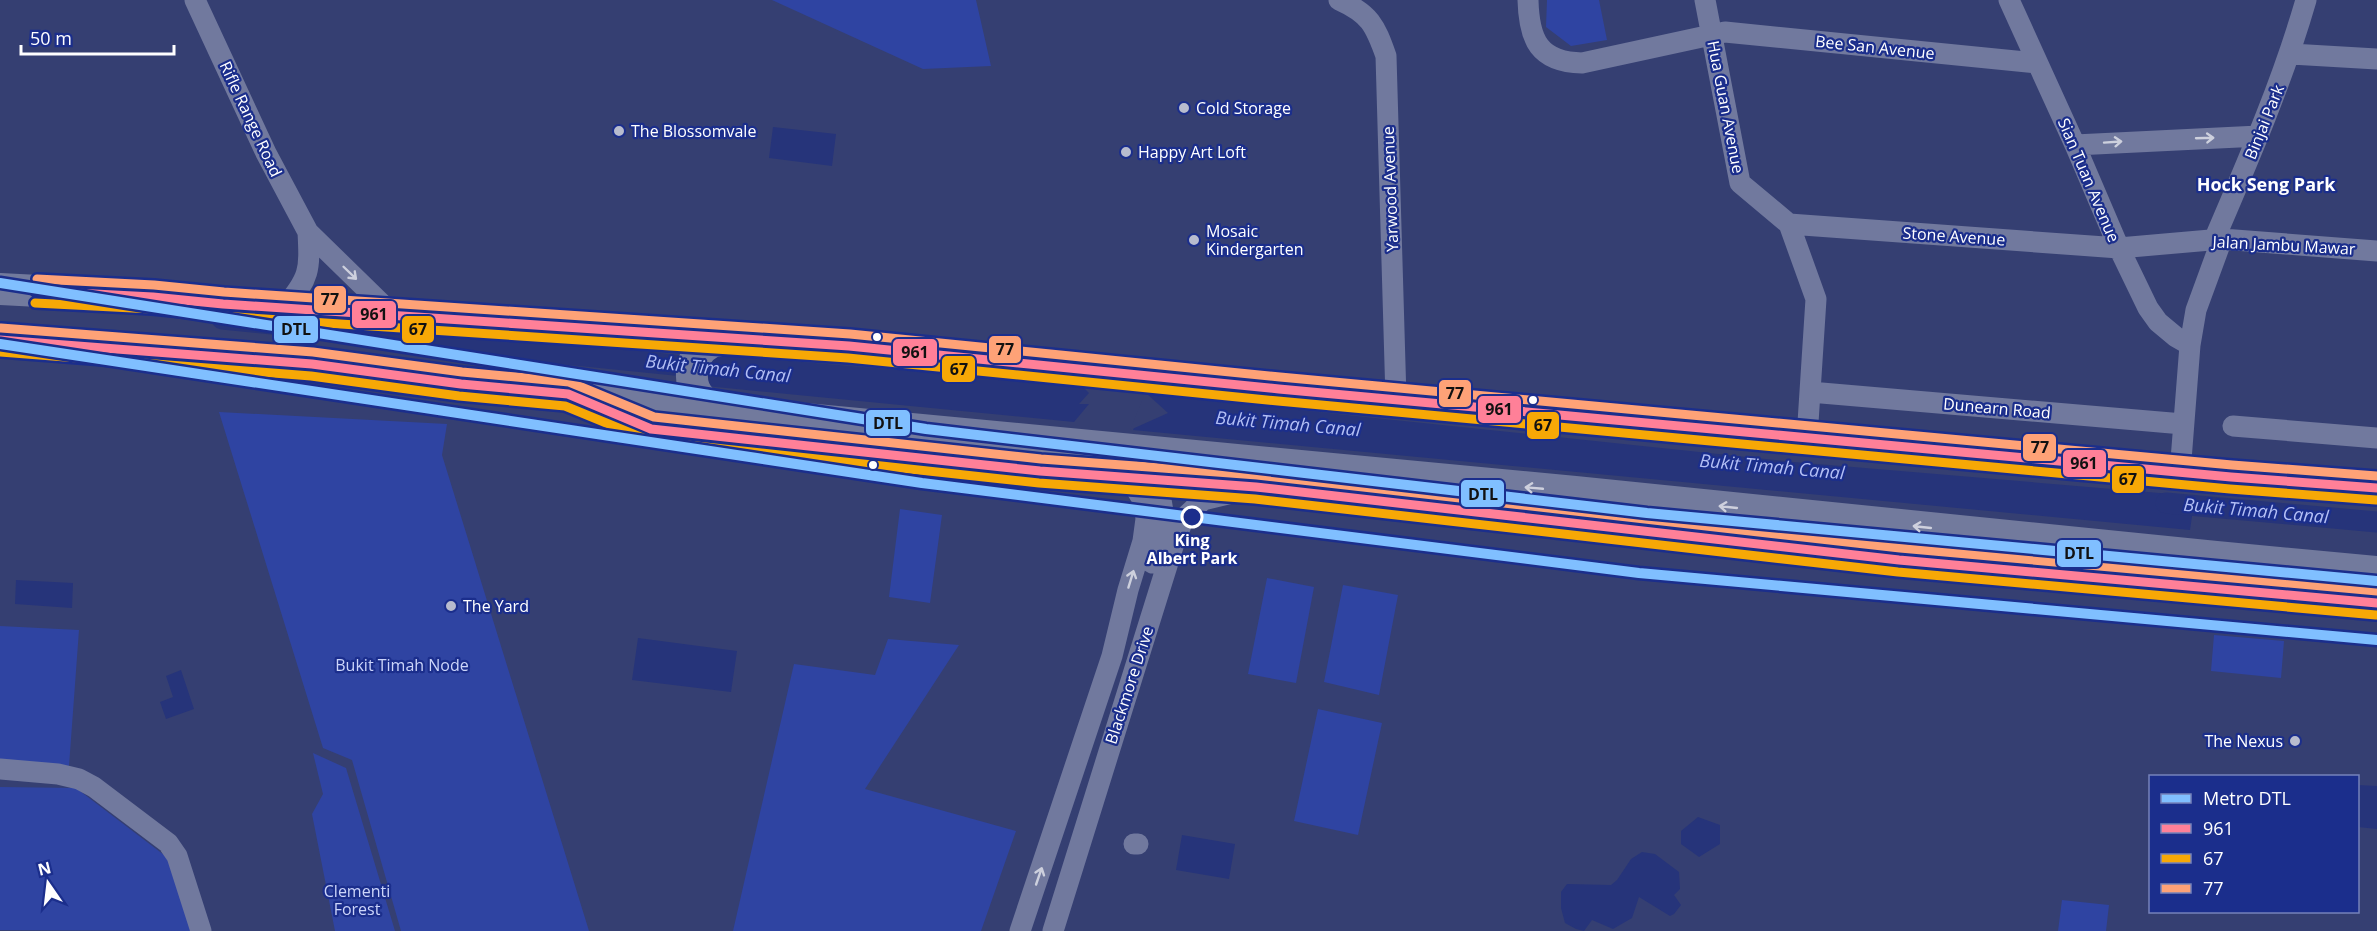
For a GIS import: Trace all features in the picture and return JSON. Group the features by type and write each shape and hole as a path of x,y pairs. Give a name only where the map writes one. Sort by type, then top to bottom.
{"highway":[{"path":"0,289 153,297 849,346 2180,473 2377,488"},
{"path":"729,411 704,401 698,395 692,369 696,356 703,348 712,342 736,338"},
{"path":"0,340 312,363 461,384 2377,572"},
{"path":"568,394 651,429 1040,471 1256,487 1899,560 2377,603"},
{"path":"1373,472 1388,496 1399,503"},
{"path":"2216,557 2223,578 2235,590"}],"street":[{"name":"Yarwood Avenue","path":"1339,0 1365,15 1377,29 1386,56 1396,399"},
{"name":"Bee San Avenue","path":"1528,0 1531,31 1538,47 1564,63 1582,63 1622,56 1725,32 2037,63"},
{"name":"Hua Guan Avenue","path":"1705,0 1740,183 1789,224"},
{"name":"Sian Tuan Avenue","path":"2009,0 2148,308 2167,329 2190,345"},
{"name":"Binjai Park","path":"2180,473 2190,345 2196,310 2218,240 2290,54 2306,0"},
{"name":"Rifle Range Road","path":"200,2 271,162 308,232 393,315"},
{"path":"2290,54 2377,59"},
{"path":"2075,145 2259,136"},
{"path":"1789,224 1816,299 1807,438"},
{"name":"Stone Avenue","path":"1789,224 2119,248"},
{"name":"Rifle Range Road","path":"284,308 303,286 310,265 308,232"},
{"name":"Jalan Jambu Mawar","path":"2119,248 2218,240 2377,251"},
{"name":"Dunearn Road","path":"1810,392 2183,424"},
{"path":"2233,426 2377,438"},
{"path":"1041,931 1164,526 1163,504 1140,478"},
{"name":"Blackmore Drive","path":"1020,931 1112,656 1143,541 1146,519 1140,478"},
{"name":"Blackmore Drive","path":"1053,931 1174,540 1184,518 1203,500 1256,487"},
{"path":"0,768 58,774 79,779 94,787 168,843 177,856 201,931"}],"green space":[{"path":"772,0 976,0 991,66 923,69"},
{"path":"1547,0 1599,0 1607,40 1571,46 1546,27"},
{"name":"Bukit Timah Node","path":"219,412 447,424 442,455 589,931 401,931 352,760 323,748"},
{"path":"900,509 942,515 930,603 889,597"},
{"path":"1267,578 1314,587 1296,683 1248,674"},
{"path":"1343,585 1398,595 1379,695 1324,682"},
{"path":"0,626 79,630 69,766 0,759"},
{"path":"2214,635 2284,641 2281,678 2211,671"},
{"path":"888,639 959,645 865,789 1016,831 981,931 733,931 794,664 875,675"},
{"path":"1318,709 1382,723 1358,835 1294,821"},
{"name":"Clementi Forest","path":"313,753 346,768 395,931 335,931 312,814 323,794"},
{"path":"0,787 76,788 168,858 193,931 0,930"},
{"path":"2062,900 2109,905 2106,931 2058,931"}],"water":[{"path":"773,127 836,134 832,166 769,158"},
{"path":"693,353 1081,385 1089,393 1079,404 1089,404 1074,422 696,385"},
{"path":"1147,394 1794,462 2195,496 2190,530 1133,430"},
{"path":"16,580 73,583 72,608 15,604"},
{"path":"638,638 737,651 731,692 632,680"},
{"path":"181,670 194,709 166,719 160,702 173,697 166,676"},
{"path":"2359,785 2377,786 2377,829 2359,827"},
{"path":"1698,817 1720,825 1720,844 1699,857 1681,844 1681,831"},
{"path":"1182,835 1235,844 1229,879 1176,870"},
{"path":"1642,852 1655,854 1679,872 1680,889 1674,895 1681,905 1674,914 1670,916 1639,897 1632,918 1613,929 1592,920 1584,931 1565,923 1561,908 1561,892 1567,884 1611,885 1631,859"}],"pier":[{"path":"1146,391 1168,413 1130,430"}],"waterway":[{"name":"Bukit Timah Canal","path":"222,319 704,368"},
{"name":"Bukit Timah Canal","path":"2166,503 2377,522"}],"metro line":[{"name":"DTL","path":"0,283 926,429 1647,513 2377,581"},
{"name":"DTL","path":"0,344 922,483 1639,573 2377,640"}],"transit line":[{"name":"77","path":"37,279 154,285 224,292 850,334 1280,377 2232,465 2377,476"},
{"name":"961","path":"36,291 153,297 223,304 849,346 1279,389 2231,477 2377,488"},
{"name":"67","path":"35,303 152,309 222,316 848,358 1278,401 2230,489 2376,500"},
{"name":"77","path":"1,328 313,352 462,372 569,382 654,417 1041,459 1257,475 1900,548 2377,591"},
{"name":"961","path":"0,340 312,364 461,384 568,394 651,429 1040,471 1256,487 1899,560 2377,603"},
{"name":"67","path":"0,352 311,376 459,396 565,406 650,441 1039,483 1255,499 1898,572 2376,615"}],"place":[{"name":"Cold Storage","path":"1184,108"},
{"name":"The Blossomvale","path":"619,131"},
{"name":"Happy Art Loft","path":"1126,152"},
{"name":"Mosaic Kindergarten","path":"1194,240"},
{"name":"King Albert Park","path":"1192,517"},
{"name":"The Yard","path":"451,606"},
{"name":"The Nexus","path":"2295,741"}],"district":[{"name":"Hock Seng Park","path":"2266,185"}]}
